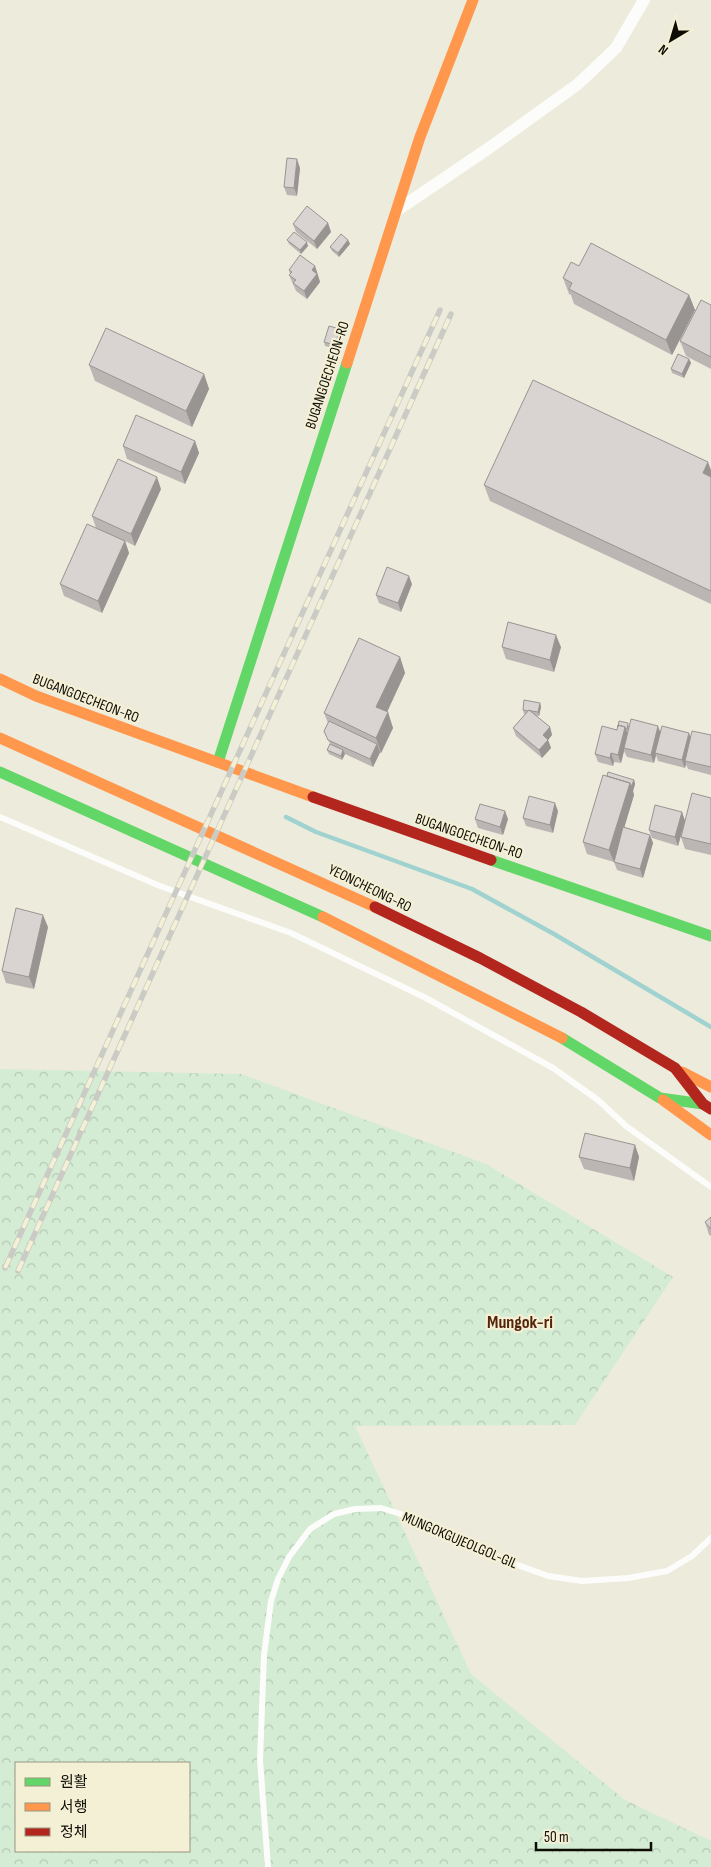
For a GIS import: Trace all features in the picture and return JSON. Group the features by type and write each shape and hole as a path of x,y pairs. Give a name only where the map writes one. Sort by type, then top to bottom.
{"main road":[{"name":"BUGANGOECHEON-RO","path":"218,762 420,137 473,0"},
{"name":"BUGANGOECHEON-RO","path":"0,679 36,696 392,825 711,936"},
{"name":"YEONCHEONG-RO","path":"0,738 344,891 480,958 582,1012 675,1068 707,1107"},
{"name":"YEONCHEONG-RO","path":"0,772 338,924 564,1039 660,1098 707,1107"},
{"path":"675,1068 711,1087"},
{"path":"660,1098 711,1135"}],"street":[{"path":"396,211 489,148 578,84 616,48 644,0"}],"lane":[{"path":"0,817 160,886 291,933 426,998 553,1068 598,1100 626,1126 711,1187"},
{"name":"MUNGOKGUJEOLGOL-GIL","path":"268,1867 260,1760 264,1655 271,1601 278,1579 289,1557 310,1528 334,1514 355,1509 382,1508 427,1522 504,1560 548,1576 582,1581 628,1578 667,1571 692,1556 711,1538"}],"green space":[{"path":"0,1069 241,1074 486,1164 673,1277 575,1425 355,1426 471,1674 625,1800 711,1841 711,1867 0,1867"}],"building":[{"path":"287,158 297,159 294,188 284,187"},
{"path":"307,206 328,223 314,241 293,224"},
{"path":"294,232 307,242 300,250 287,240"},
{"path":"341,234 348,240 338,253 330,247"},
{"path":"591,243 689,295 666,340 569,289 572,283 563,278 571,262 579,266"},
{"path":"300,255 315,266 312,270 317,274 304,291 293,283 296,280 289,275 292,272 289,270"},
{"path":"701,300 711,305 711,357 680,341"},
{"path":"329,326 340,329 335,345 324,342"},
{"path":"106,328 204,374 186,411 89,365"},
{"path":"678,354 689,359 682,374 671,369"},
{"path":"533,380 708,462 703,473 711,477 711,591 484,485"},
{"path":"136,415 195,441 181,472 123,446"},
{"path":"118,459 157,477 131,534 92,516"},
{"path":"87,524 125,541 98,601 60,584"},
{"path":"387,567 409,576 398,603 376,595"},
{"path":"508,622 556,635 550,660 502,647"},
{"path":"359,638 400,657 376,707 388,712 376,738 324,713"},
{"path":"524,700 540,703 538,712 523,710"},
{"path":"529,710 550,727 543,735 548,740 539,750 513,728"},
{"path":"631,719 658,726 651,755 624,748"},
{"path":"329,721 377,744 370,759 328,740 324,731"},
{"path":"619,721 628,723 627,729 618,725"},
{"path":"618,725 625,727 618,755 611,753 610,758 595,754 602,726 617,730"},
{"path":"662,726 689,733 682,760 655,753"},
{"path":"692,731 711,735 711,767 685,761"},
{"path":"330,744 343,750 341,756 327,750"},
{"path":"608,772 634,780 631,787 630,783 607,776"},
{"path":"603,775 630,783 609,850 583,842"},
{"path":"692,793 711,798 711,844 681,837"},
{"path":"529,796 555,803 550,825 523,818"},
{"path":"480,804 505,811 500,827 475,819"},
{"path":"655,805 682,812 675,837 649,830"},
{"path":"623,827 650,835 640,869 614,862"},
{"path":"16,908 43,915 29,977 2,971"},
{"path":"585,1133 635,1145 630,1168 579,1157"},
{"path":"711,1217 711,1229 705,1222"}],"waterway":[{"path":"286,817 316,832 472,889 554,934 711,1027"}],"railway":[{"path":"5,1268 440,310"},
{"path":"18,1271 451,314"}],"traffic: fast":[{"path":"218,762 347,363"},
{"path":"0,772 323,917"},
{"path":"491,860 711,936"},
{"path":"562,1038 660,1098 703,1104"}],"traffic: slow":[{"path":"347,363 420,137 473,0"},
{"path":"0,679 36,696 313,797"},
{"path":"0,738 375,907"},
{"path":"323,917 562,1038"},
{"path":"682,1072 711,1087"},
{"path":"663,1100 711,1135"}],"traffic: jam":[{"path":"313,797 491,860"},
{"path":"375,907 480,958 581,1012 675,1068 703,1104 711,1109"}],"district":[{"name":"Mungok-ri","path":"520,1322"}]}
